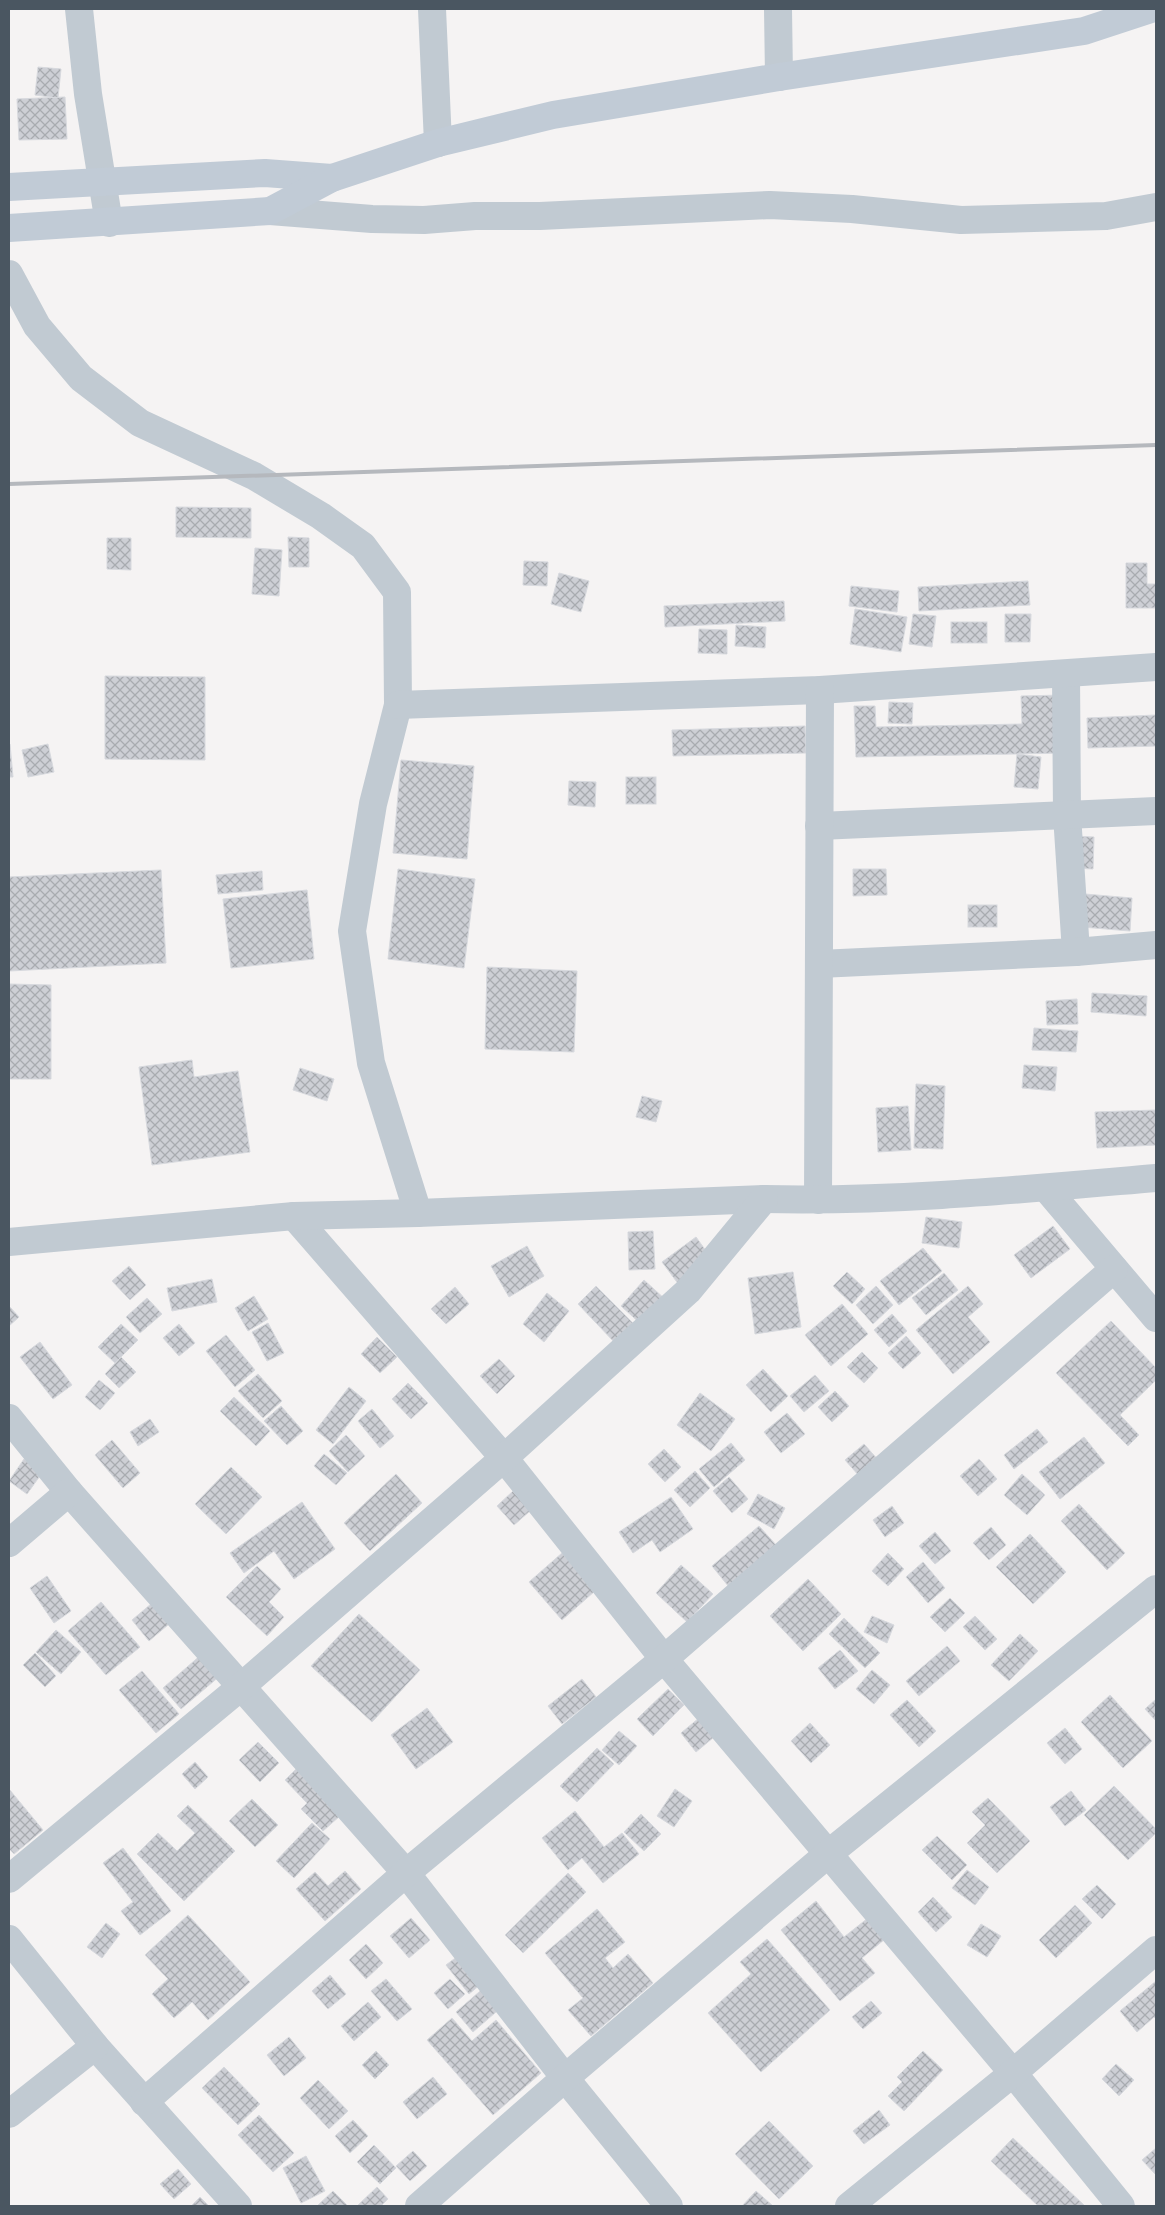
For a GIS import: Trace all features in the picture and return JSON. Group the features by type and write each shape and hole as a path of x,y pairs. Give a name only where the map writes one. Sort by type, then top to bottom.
{"main road":[{"path":"9,228 270,212 332,178 438,143 553,115 779,76 1084,31 1151,9"},
{"path":"9,187 265,173 332,178"}],"street":[{"path":"80,9 88,94 109,223"},
{"path":"432,9 438,143"},
{"path":"778,9 779,76"},
{"path":"270,212 372,219 424,220 475,216 540,216 770,205 960,220 1106,216 1156,207"},
{"path":"9,274 37,326 81,378 140,423 254,476 321,516 364,546 397,592 398,705 373,804 352,931 371,1063 418,1213"},
{"path":"398,705 820,690 1156,668"},
{"path":"1066,674 1067,815 1076,952"},
{"path":"818,1200 820,690"},
{"path":"819,826 1156,811"},
{"path":"819,964 1076,952 1156,945"},
{"path":"9,1242 294,1216 764,1199 818,1200 1046,1188 1156,1178"},
{"path":"1046,1188 1156,1318"},
{"path":"9,1879 242,1686 504,1458 688,1291 764,1199"},
{"path":"294,1216 504,1458 664,1659 1013,2073 1121,2206"},
{"path":"144,2102 406,1873 664,1659 1114,1270"},
{"path":"9,1418 69,1492 406,1873 565,2078 669,2206"},
{"path":"9,1543 69,1492"},
{"path":"419,2206 565,2078 828,1854 1156,1589"},
{"path":"9,1938 94,2046 238,2206"},
{"path":"849,2206 1013,2073 1156,1950"},
{"path":"9,2114 94,2046"}],"building":[{"path":"38,67 61,69 58,98 35,95"},
{"path":"65,97 67,139 19,140 17,99"},
{"path":"176,507 251,508 251,538 176,537"},
{"path":"288,537 309,538 309,567 289,567"},
{"path":"107,538 131,538 131,570 107,569"},
{"path":"255,548 282,550 279,596 252,594"},
{"path":"524,561 548,562 547,586 523,585"},
{"path":"1126,563 1147,563 1147,584 1156,584 1156,608 1126,608"},
{"path":"559,573 589,581 581,612 551,604"},
{"path":"1028,581 1030,605 919,611 918,587"},
{"path":"851,586 899,591 897,612 849,606"},
{"path":"784,601 785,621 665,627 664,606"},
{"path":"855,609 907,617 901,652 850,644"},
{"path":"913,614 936,616 932,647 909,644"},
{"path":"1005,614 1031,614 1030,642 1005,642"},
{"path":"951,622 987,622 987,643 951,643"},
{"path":"736,625 766,627 765,648 735,646"},
{"path":"699,629 727,630 727,654 698,653"},
{"path":"105,676 205,677 205,760 105,759"},
{"path":"1063,695 1065,753 856,757 854,706 875,706 876,727 1022,724 1021,696"},
{"path":"889,702 913,703 912,724 888,723"},
{"path":"1156,715 1156,746 1088,748 1087,718"},
{"path":"805,726 806,753 673,756 672,730"},
{"path":"10,744 13,777 9,777"},
{"path":"48,744 54,772 28,777 22,750"},
{"path":"1017,754 1041,757 1038,789 1014,787"},
{"path":"401,760 474,766 467,859 393,853"},
{"path":"626,777 656,777 656,804 626,804"},
{"path":"569,781 596,782 595,807 568,805"},
{"path":"1073,836 1094,837 1093,869 1072,868"},
{"path":"398,869 475,879 464,968 388,959"},
{"path":"853,869 886,869 887,895 853,896"},
{"path":"161,870 166,963 9,971 9,877"},
{"path":"262,871 263,890 218,894 216,875"},
{"path":"307,890 314,959 231,968 223,899"},
{"path":"1085,894 1132,898 1130,931 1082,927"},
{"path":"968,905 997,905 997,927 968,927"},
{"path":"487,967 577,971 574,1052 485,1049"},
{"path":"9,984 51,985 51,1079 9,1079"},
{"path":"1092,993 1147,996 1146,1016 1091,1012"},
{"path":"1077,999 1078,1024 1047,1025 1046,1001"},
{"path":"1034,1028 1078,1031 1076,1052 1032,1050"},
{"path":"192,1060 194,1077 238,1071 250,1152 152,1165 139,1067"},
{"path":"1024,1065 1057,1067 1055,1091 1022,1088"},
{"path":"300,1068 334,1079 327,1101 293,1090"},
{"path":"916,1084 945,1086 943,1149 914,1148"},
{"path":"642,1096 662,1101 656,1122 636,1117"},
{"path":"908,1106 911,1150 878,1152 876,1108"},
{"path":"1156,1110 1156,1145 1097,1148 1095,1112"},
{"path":"926,1217 962,1222 959,1248 922,1243"},
{"path":"1053,1226 1070,1249 1031,1278 1014,1255"},
{"path":"653,1231 655,1269 629,1270 628,1232"},
{"path":"696,1237 719,1269 685,1293 662,1262"},
{"path":"527,1246 544,1276 509,1297 491,1266"},
{"path":"923,1248 942,1271 899,1305 880,1281"},
{"path":"129,1266 146,1285 130,1300 112,1281"},
{"path":"793,1272 801,1327 755,1334 748,1278"},
{"path":"847,1272 865,1289 852,1304 833,1286"},
{"path":"944,1273 958,1290 926,1315 912,1298"},
{"path":"212,1279 217,1302 172,1311 167,1288"},
{"path":"644,1280 666,1300 643,1326 621,1306"},
{"path":"596,1286 636,1326 617,1345 578,1304"},
{"path":"876,1286 893,1305 873,1324 856,1305"},
{"path":"968,1286 983,1304 968,1317 990,1342 953,1374 916,1330"},
{"path":"455,1287 469,1304 446,1324 431,1309"},
{"path":"547,1293 569,1311 544,1342 523,1324"},
{"path":"254,1296 268,1319 248,1331 235,1308"},
{"path":"147,1298 162,1314 140,1333 126,1317"},
{"path":"842,1304 868,1334 831,1366 805,1335"},
{"path":"9,1306 19,1317 9,1326"},
{"path":"892,1314 907,1331 889,1347 874,1330"},
{"path":"1111,1321 1156,1368 1156,1380 1120,1415 1139,1435 1128,1446 1056,1373"},
{"path":"268,1323 284,1353 267,1361 252,1332"},
{"path":"121,1324 138,1340 115,1363 98,1347"},
{"path":"179,1324 195,1343 179,1356 163,1338"},
{"path":"226,1335 255,1370 235,1387 206,1351"},
{"path":"906,1336 921,1353 903,1369 888,1353"},
{"path":"377,1337 397,1357 380,1373 361,1354"},
{"path":"40,1342 72,1385 53,1399 20,1357"},
{"path":"862,1352 878,1368 864,1383 847,1367"},
{"path":"121,1357 136,1372 119,1388 105,1374"},
{"path":"499,1359 515,1376 497,1394 480,1376"},
{"path":"763,1369 788,1396 771,1412 746,1385"},
{"path":"258,1374 282,1401 263,1418 238,1391"},
{"path":"815,1375 829,1391 804,1412 790,1396"},
{"path":"99,1380 115,1393 100,1410 85,1397"},
{"path":"408,1383 428,1403 411,1419 392,1399"},
{"path":"349,1387 366,1401 333,1444 316,1430"},
{"path":"835,1391 849,1406 832,1422 818,1407"},
{"path":"700,1393 735,1419 711,1451 677,1425"},
{"path":"234,1397 270,1431 256,1446 220,1411"},
{"path":"281,1406 303,1431 287,1445 264,1421"},
{"path":"372,1409 394,1436 380,1448 358,1421"},
{"path":"787,1413 805,1434 781,1453 764,1432"},
{"path":"150,1419 159,1432 138,1446 130,1432"},
{"path":"1037,1429 1048,1442 1014,1469 1004,1455"},
{"path":"346,1435 365,1456 348,1472 329,1451"},
{"path":"1084,1437 1105,1463 1060,1499 1039,1472"},
{"path":"112,1440 140,1473 123,1488 95,1455"},
{"path":"731,1443 745,1460 714,1487 699,1469"},
{"path":"864,1444 879,1461 860,1477 845,1460"},
{"path":"664,1449 681,1467 665,1482 648,1464"},
{"path":"324,1454 347,1473 336,1485 314,1466"},
{"path":"24,1459 42,1473 27,1494 9,1481"},
{"path":"979,1459 997,1479 978,1496 960,1476"},
{"path":"231,1467 262,1497 226,1534 195,1504"},
{"path":"695,1471 710,1488 690,1507 674,1490"},
{"path":"396,1474 422,1503 370,1551 344,1523"},
{"path":"1022,1474 1045,1495 1027,1515 1004,1495"},
{"path":"729,1477 748,1499 732,1513 713,1491"},
{"path":"513,1491 530,1511 514,1525 497,1506"},
{"path":"758,1494 785,1508 774,1529 747,1514"},
{"path":"671,1497 693,1529 660,1552 652,1540 633,1553 619,1532"},
{"path":"302,1502 335,1549 294,1579 274,1551 244,1573 230,1553"},
{"path":"1079,1504 1125,1553 1107,1570 1061,1521"},
{"path":"892,1506 904,1523 885,1537 873,1520"},
{"path":"759,1526 777,1546 729,1587 712,1566"},
{"path":"991,1527 1006,1545 989,1560 973,1543"},
{"path":"935,1532 951,1551 935,1564 919,1546"},
{"path":"1030,1534 1066,1572 1033,1604 996,1567"},
{"path":"562,1553 595,1591 562,1620 529,1582"},
{"path":"888,1553 904,1569 888,1586 872,1571"},
{"path":"923,1562 945,1588 928,1603 906,1577"},
{"path":"681,1565 713,1594 687,1622 656,1593"},
{"path":"257,1566 281,1589 269,1602 284,1617 267,1636 226,1597"},
{"path":"47,1576 71,1611 54,1623 30,1588"},
{"path":"808,1579 841,1614 803,1651 770,1616"},
{"path":"950,1598 965,1613 945,1632 930,1617"},
{"path":"101,1602 140,1647 106,1675 68,1631"},
{"path":"151,1604 169,1624 149,1641 132,1620"},
{"path":"359,1614 420,1670 372,1722 311,1666"},
{"path":"872,1616 894,1625 887,1643 864,1632"},
{"path":"975,1616 997,1639 985,1650 963,1627"},
{"path":"844,1618 880,1653 865,1668 829,1634"},
{"path":"56,1630 81,1652 61,1674 36,1652"},
{"path":"1020,1634 1038,1651 1009,1681 991,1665"},
{"path":"947,1646 960,1661 919,1696 906,1681"},
{"path":"840,1650 858,1671 835,1689 818,1668"},
{"path":"35,1653 56,1676 45,1687 23,1665"},
{"path":"202,1654 221,1675 181,1709 163,1688"},
{"path":"872,1670 890,1685 874,1704 856,1689"},
{"path":"142,1671 179,1714 156,1733 119,1690"},
{"path":"582,1679 596,1697 562,1724 548,1706"},
{"path":"668,1689 684,1705 653,1736 637,1719"},
{"path":"1110,1695 1152,1741 1123,1768 1081,1722"},
{"path":"1156,1699 1156,1721 1145,1709"},
{"path":"907,1700 936,1731 919,1747 890,1715"},
{"path":"427,1708 453,1742 416,1769 391,1735"},
{"path":"699,1718 714,1737 696,1752 681,1733"},
{"path":"810,1723 830,1745 811,1763 791,1741"},
{"path":"1065,1728 1082,1749 1065,1764 1047,1743"},
{"path":"619,1731 637,1746 619,1765 602,1750"},
{"path":"258,1742 279,1763 260,1782 239,1760"},
{"path":"597,1748 614,1764 577,1802 560,1786"},
{"path":"195,1762 208,1777 195,1789 182,1774"},
{"path":"296,1769 341,1815 323,1831 301,1809 307,1803 285,1780"},
{"path":"1114,1786 1156,1829 1156,1833 1128,1860 1084,1815"},
{"path":"9,1789 43,1830 14,1854 9,1849"},
{"path":"675,1789 692,1801 674,1827 657,1816"},
{"path":"1071,1791 1086,1810 1065,1826 1050,1807"},
{"path":"988,1798 1030,1841 997,1873 967,1843 985,1825 972,1812"},
{"path":"252,1799 278,1825 255,1847 229,1821"},
{"path":"188,1805 235,1851 184,1901 137,1854 158,1833 177,1851 195,1833 177,1816"},
{"path":"575,1811 604,1847 622,1833 639,1854 603,1883 582,1858 568,1870 542,1838"},
{"path":"641,1814 661,1834 644,1851 624,1832"},
{"path":"312,1823 330,1839 294,1878 276,1861"},
{"path":"937,1836 967,1865 952,1880 922,1850"},
{"path":"123,1848 171,1911 140,1935 121,1911 133,1902 103,1863"},
{"path":"967,1870 989,1887 975,1905 952,1888"},
{"path":"345,1871 361,1889 325,1921 296,1889 315,1872 328,1886"},
{"path":"568,1873 586,1892 523,1953 505,1935"},
{"path":"1097,1885 1116,1904 1102,1919 1082,1899"},
{"path":"933,1897 952,1917 936,1932 918,1912"},
{"path":"816,1901 844,1937 868,1918 885,1939 862,1958 875,1973 840,2001 781,1930"},
{"path":"1075,1905 1092,1923 1056,1958 1039,1940"},
{"path":"597,1909 625,1942 605,1958 613,1968 628,1954 653,1983 591,2036 568,2010 583,1998 545,1953"},
{"path":"188,1915 250,1982 208,2020 192,2002 174,2018 152,1994 168,1979 145,1955"},
{"path":"411,1918 430,1940 409,1958 390,1936"},
{"path":"106,1923 120,1934 102,1958 87,1947"},
{"path":"981,1924 1001,1936 987,1957 967,1945"},
{"path":"767,1939 830,2010 761,2072 708,2013 751,1974 740,1962"},
{"path":"366,1944 383,1963 366,1979 349,1960"},
{"path":"458,1956 481,1984 469,1994 446,1965"},
{"path":"330,1975 346,1994 328,2009 312,1991"},
{"path":"386,1979 412,2009 397,2021 371,1991"},
{"path":"450,1979 465,1994 448,2009 434,1993"},
{"path":"494,1979 511,1999 473,2032 456,2012"},
{"path":"1156,1981 1156,2019 1154,2017 1137,2032 1120,2011"},
{"path":"871,2001 882,2013 863,2029 852,2017"},
{"path":"368,2002 381,2017 354,2041 341,2026"},
{"path":"452,2018 472,2041 496,2020 541,2073 493,2115 427,2040"},
{"path":"289,2037 306,2058 284,2076 267,2055"},
{"path":"376,2051 389,2065 375,2079 362,2065"},
{"path":"923,2051 943,2070 904,2111 888,2096 902,2082 897,2077"},
{"path":"1116,2064 1134,2080 1119,2096 1102,2079"},
{"path":"224,2067 260,2104 238,2125 202,2088"},
{"path":"433,2077 447,2094 417,2119 403,2102"},
{"path":"318,2080 348,2111 329,2129 300,2098"},
{"path":"879,2110 890,2125 864,2144 853,2131"},
{"path":"259,2115 294,2153 273,2172 238,2135"},
{"path":"353,2120 368,2136 350,2153 335,2136"},
{"path":"769,2121 813,2166 779,2199 735,2154"},
{"path":"1013,2138 1085,2206 1038,2206 991,2161"},
{"path":"374,2145 396,2168 380,2184 357,2162"},
{"path":"1156,2148 1156,2175 1142,2160"},
{"path":"413,2151 427,2166 410,2181 396,2166"},
{"path":"306,2156 325,2191 301,2203 283,2168"},
{"path":"178,2169 191,2184 174,2199 160,2184"},
{"path":"377,2187 388,2199 381,2206 357,2206"},
{"path":"333,2191 348,2206 317,2206"},
{"path":"756,2191 773,2206 742,2206"},
{"path":"200,2197 209,2206 191,2206"}],"railway":[{"path":"9,484 1156,445"}]}
